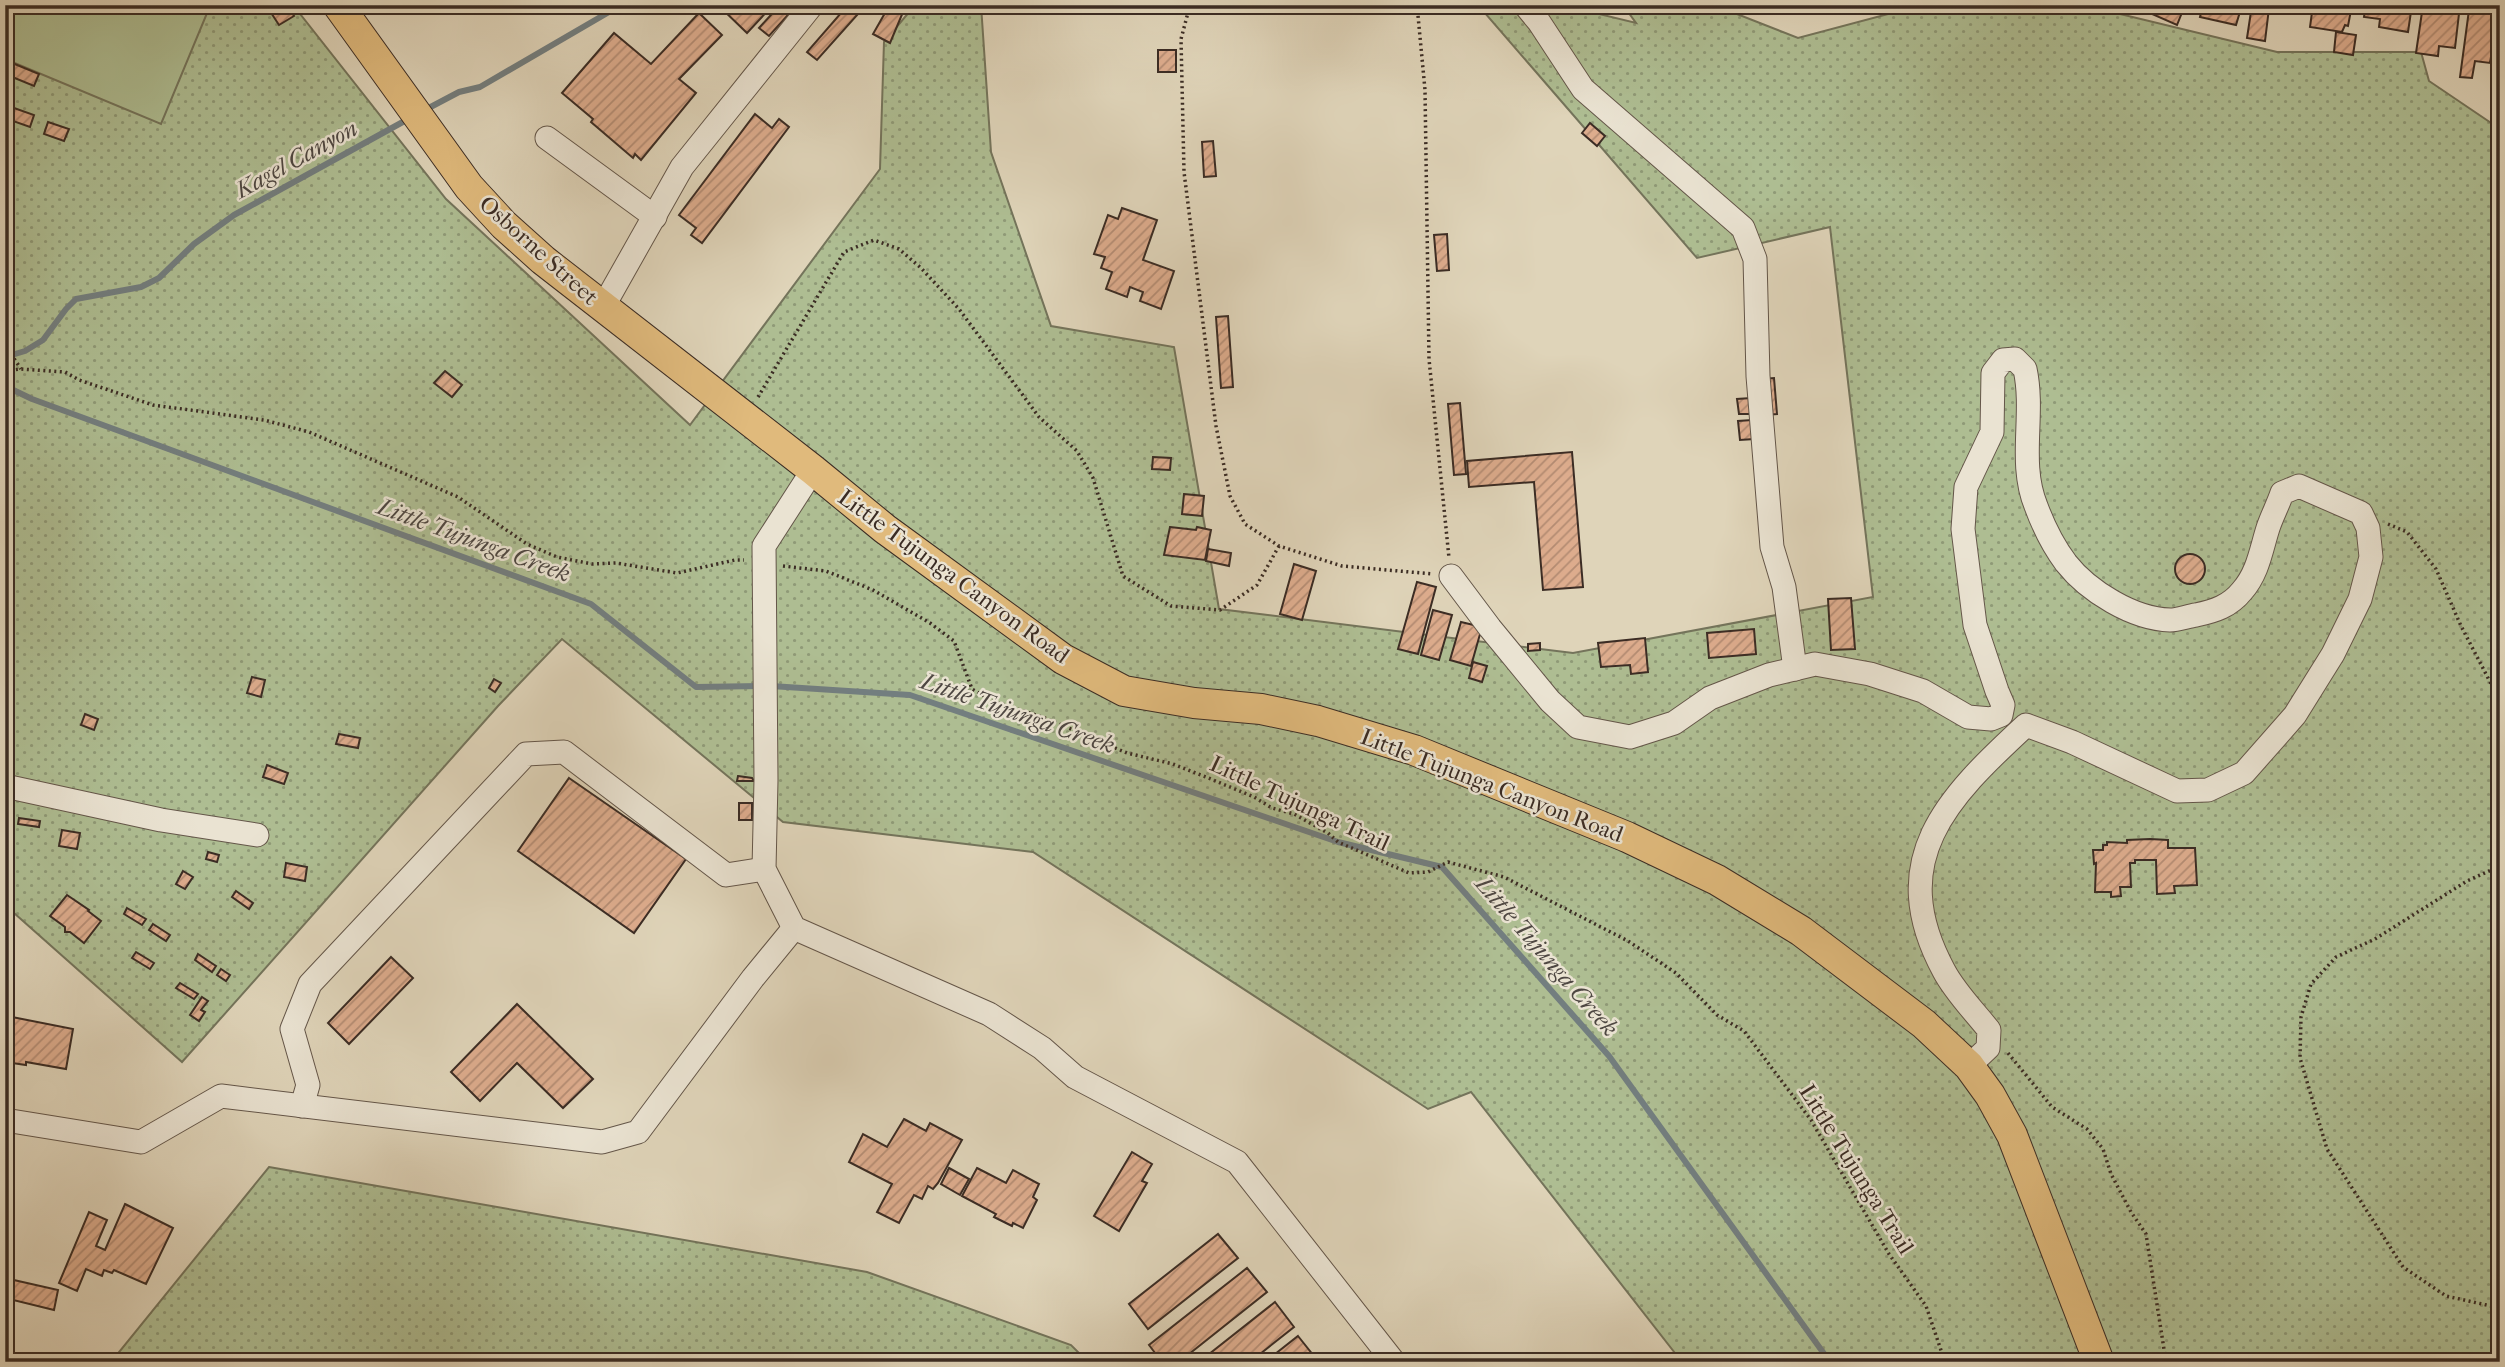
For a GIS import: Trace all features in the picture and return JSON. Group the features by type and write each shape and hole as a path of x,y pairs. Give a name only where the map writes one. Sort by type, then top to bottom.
{"main road":[{"name":"Osborne Street","path":"338,5 469,187 504,225 543,260 719,398"},
{"name":"Little Tujunga Canyon Road","path":"719,398 886,529 1053,652 1124,691 1194,703 1261,709 1318,720 1414,750 1628,837 1717,880 1801,932 1924,1024 1969,1066 1990,1095 2012,1135 2099,1362"}],"street":[{"path":"603,307 682,167 812,5"},
{"path":"1525,5 1583,89 1743,228 1755,259 1758,376 1772,547 1784,587 1796,669"},
{"path":"547,138 655,217"},
{"path":"1451,576 1550,701 1577,727 1630,737 1674,723 1710,698 1769,675 1815,664 1870,674 1923,691 1968,717 1991,719 2001,715 2003,705 1975,625 1963,529 1966,487 1992,432 1993,373 2003,360 2015,359 2025,369 2030,418 2026,454 2028,481 2048,532 2065,562 2086,583 2129,612 2171,620 2220,610 2243,591 2260,560 2282,493 2299,486 2361,513 2368,528 2371,557 2360,599 2333,654 2295,715 2244,772 2208,790 2177,791 2072,742 2026,725 1969,780 1936,824 1921,866 1919,900 1925,932 1945,973 1989,1030 1988,1048 1969,1066"},
{"path":"813,470 764,546 764,869 794,928 989,1014 1042,1048 1075,1077 1237,1162 1394,1362"},
{"path":"302,1106 308,1085 292,1029 310,984 526,754 564,751 726,875 764,869"},
{"path":"5,786 162,820 257,835"},
{"path":"5,1121 141,1142 221,1096 602,1142 638,1132 752,978 794,928"}],"path":[{"path":"1190,5 1181,39 1184,172 1216,426 1230,496 1245,524 1279,546 1342,566 1451,576 1429,359 1425,90 1417,5"},
{"path":"746,418 844,252 874,240 899,249 921,268 959,310 1039,417 1077,451 1093,478 1123,576 1171,606 1220,610 1257,585 1279,546"},
{"path":"5,345 21,369"},
{"name":"Little Tujunga Trail","path":"5,371 21,369 65,372 79,380 153,405 264,420 309,432 458,497 527,544 557,557 592,564 615,563 677,573 735,560 825,571 873,590 930,623 954,641 972,689 993,701 1045,718 1127,752 1173,764 1254,797 1272,808 1294,814 1328,833 1338,842 1409,873 1428,872 1448,862 1504,877 1628,941 1676,973 1717,1015 1744,1031 1811,1120 1889,1254 1926,1306 1945,1362"},
{"path":"2361,513 2407,532 2436,569 2461,626 2500,701"},
{"path":"2500,866 2467,881 2375,939 2336,957 2311,984 2301,1017 2300,1058 2327,1149 2403,1267 2446,1296 2500,1308"},
{"path":"1989,1030 2052,1107 2087,1129 2103,1149 2111,1174 2146,1234 2166,1362"}],"green space":[{"path":"5,5 293,5 446,199 690,425 880,169 884,42 915,5 981,5 991,152 1051,326 1174,347 1219,609 1573,653 1873,597 1830,227 1697,258 1478,5 1562,5 1636,23 1623,5 1714,5 1798,38 1922,5 2083,5 2277,52 2421,52 2429,81 2500,129 2500,1362 1682,1362 1471,1092 1428,1109 1033,852 783,822 562,639 498,706 182,1062 5,905"},
{"path":"5,5 210,6 161,124 5,59"},
{"path":"269,1167 867,1272 1071,1345 1088,1362 111,1362"}],"building":[{"path":"266,5 288,5 294,16 279,25"},
{"path":"718,5 773,5 747,33"},
{"path":"780,5 797,5 769,36 759,28"},
{"path":"848,5 866,5 817,60 807,52"},
{"path":"896,5 906,5 890,43 873,34 889,6 894,9"},
{"path":"2185,5 2177,25 2136,7"},
{"path":"2203,5 2242,5 2236,25 2200,17"},
{"path":"2252,5 2269,8 2265,41 2247,38"},
{"path":"2274,5 2304,5 2303,11"},
{"path":"2313,5 2352,5 2348,26 2345,25 2342,32 2310,27"},
{"path":"2366,5 2412,5 2408,32 2379,27 2380,19 2364,17"},
{"path":"2438,5 2460,5 2455,48 2439,46 2438,56 2416,53 2422,12 2436,14"},
{"path":"2469,10 2498,14 2490,63 2475,61 2472,78 2460,77"},
{"path":"699,13 722,35 679,79 696,93 641,160 635,154 633,158 562,93 614,33 651,64"},
{"path":"2336,32 2356,35 2353,55 2334,52"},
{"path":"1158,50 1176,50 1176,72 1158,72"},
{"path":"5,60 39,74 34,86 5,74"},
{"path":"2497,83 2500,84 2500,108 2497,107 2498,101 2493,100"},
{"path":"14,108 34,115 30,127 10,120"},
{"path":"755,114 772,128 779,119 789,127 702,243 691,235 696,228 679,215"},
{"path":"48,122 69,129 64,141 44,134"},
{"path":"1590,123 1605,136 1597,146 1582,133"},
{"path":"1213,141 1216,176 1204,177 1202,142"},
{"path":"1122,208 1157,220 1143,260 1174,271 1161,309 1140,301 1143,292 1130,287 1127,297 1106,289 1112,272 1101,268 1105,257 1094,254 1108,215 1118,219"},
{"path":"1447,234 1449,270 1437,271 1434,235"},
{"path":"1228,316 1233,387 1221,388 1216,317"},
{"path":"445,371 462,385 452,397 434,383"},
{"path":"1774,378 1777,414 1765,415 1762,379"},
{"path":"1751,398 1752,414 1739,414 1737,399"},
{"path":"1460,403 1466,474 1454,475 1448,404"},
{"path":"1752,420 1754,439 1740,440 1738,421"},
{"path":"1572,452 1583,587 1543,590 1534,482 1469,487 1467,461"},
{"path":"1153,457 1171,458 1170,470 1152,469"},
{"path":"1184,494 1204,496 1202,516 1182,514"},
{"path":"1170,527 1211,530 1205,560 1164,555"},
{"path":"1208,549 1231,553 1229,566 1206,561"},
{"path":"2190,554 2201,558 2205,569 2201,580 2190,584 2179,580 2175,569 2179,558"},
{"path":"1294,564 1316,571 1302,620 1280,614"},
{"path":"1417,582 1436,587 1418,654 1398,649"},
{"path":"1851,598 1855,649 1831,650 1828,599"},
{"path":"1433,610 1452,615 1439,660 1421,655"},
{"path":"1461,622 1482,627 1471,666 1450,660"},
{"path":"1754,629 1756,654 1709,658 1707,633"},
{"path":"1645,638 1648,672 1631,674 1630,665 1601,667 1598,643"},
{"path":"1540,643 1540,650 1528,651 1528,644"},
{"path":"1473,662 1487,666 1482,682 1469,678"},
{"path":"252,677 265,680 261,697 247,693"},
{"path":"494,679 501,683 495,692 489,688"},
{"path":"85,714 98,719 94,730 81,725"},
{"path":"339,734 360,738 358,748 336,744"},
{"path":"267,765 288,773 284,784 263,777"},
{"path":"738,776 752,778 754,781 737,781"},
{"path":"569,778 686,859 634,933 518,851"},
{"path":"739,803 752,803 752,820 739,820"},
{"path":"19,818 40,821 39,827 18,824"},
{"path":"62,830 80,833 77,849 59,846"},
{"path":"2127,840 2168,840 2168,848 2195,848 2197,885 2174,886 2175,893 2157,894 2156,860 2135,860 2135,863 2130,863 2131,887 2120,887 2121,896 2111,897 2111,892 2095,892 2096,863 2094,864 2093,850 2103,850 2103,845 2107,845 2107,842 2127,843"},
{"path":"208,852 219,855 217,862 206,859"},
{"path":"286,863 307,867 305,881 284,877"},
{"path":"183,871 193,877 185,889 176,884"},
{"path":"236,891 253,903 249,909 232,897"},
{"path":"67,895 101,921 84,943 70,932 65,932 65,927 50,916"},
{"path":"127,908 146,919 142,925 124,914"},
{"path":"153,924 170,935 166,941 149,930"},
{"path":"136,952 154,963 150,969 132,958"},
{"path":"198,954 216,966 212,972 195,960"},
{"path":"391,957 413,978 349,1044 328,1023"},
{"path":"221,969 230,975 226,981 217,975"},
{"path":"180,983 198,994 194,999 176,988"},
{"path":"202,997 208,1001 201,1010 205,1012 199,1021 190,1015"},
{"path":"517,1004 593,1079 563,1108 517,1063 480,1101 451,1072"},
{"path":"12,1017 73,1029 66,1069 26,1062 26,1065 5,1062"},
{"path":"904,1119 926,1131 930,1123 962,1140 938,1183 933,1189 928,1186 922,1199 914,1195 899,1223 877,1212 892,1184 849,1162 863,1134 887,1147"},
{"path":"1132,1152 1152,1164 1142,1181 1147,1183 1119,1231 1094,1216"},
{"path":"949,1168 969,1179 960,1195 941,1184"},
{"path":"977,1168 1006,1183 1013,1170 1039,1184 1033,1197 1037,1200 1023,1228 994,1217 996,1214 962,1196"},
{"path":"125,1204 173,1228 146,1284 114,1270 112,1273 104,1270 102,1276 86,1269 77,1291 59,1283 89,1212 107,1220 96,1246 105,1250"},
{"path":"1218,1234 1238,1258 1148,1329 1129,1304"},
{"path":"1247,1268 1267,1292 1179,1362 1162,1362 1149,1345"},
{"path":"5,1278 58,1290 54,1310 5,1298"},
{"path":"1275,1302 1294,1327 1250,1362 1199,1362"},
{"path":"1298,1336 1317,1360 1315,1362 1265,1362"}],"waterway":[{"name":"Kagel Canyon","path":"423,111 459,92 480,87 621,5"},
{"name":"Kagel Canyon","path":"5,357 25,351 43,340 76,299 141,287 159,278 194,244 234,215 410,118"},
{"name":"Little Tujunga Creek","path":"5,386 32,399 591,604 696,687 761,686"},
{"name":"Little Tujunga Creek","path":"771,686 910,695 1338,842 1442,867 1609,1056 1830,1362"}]}
